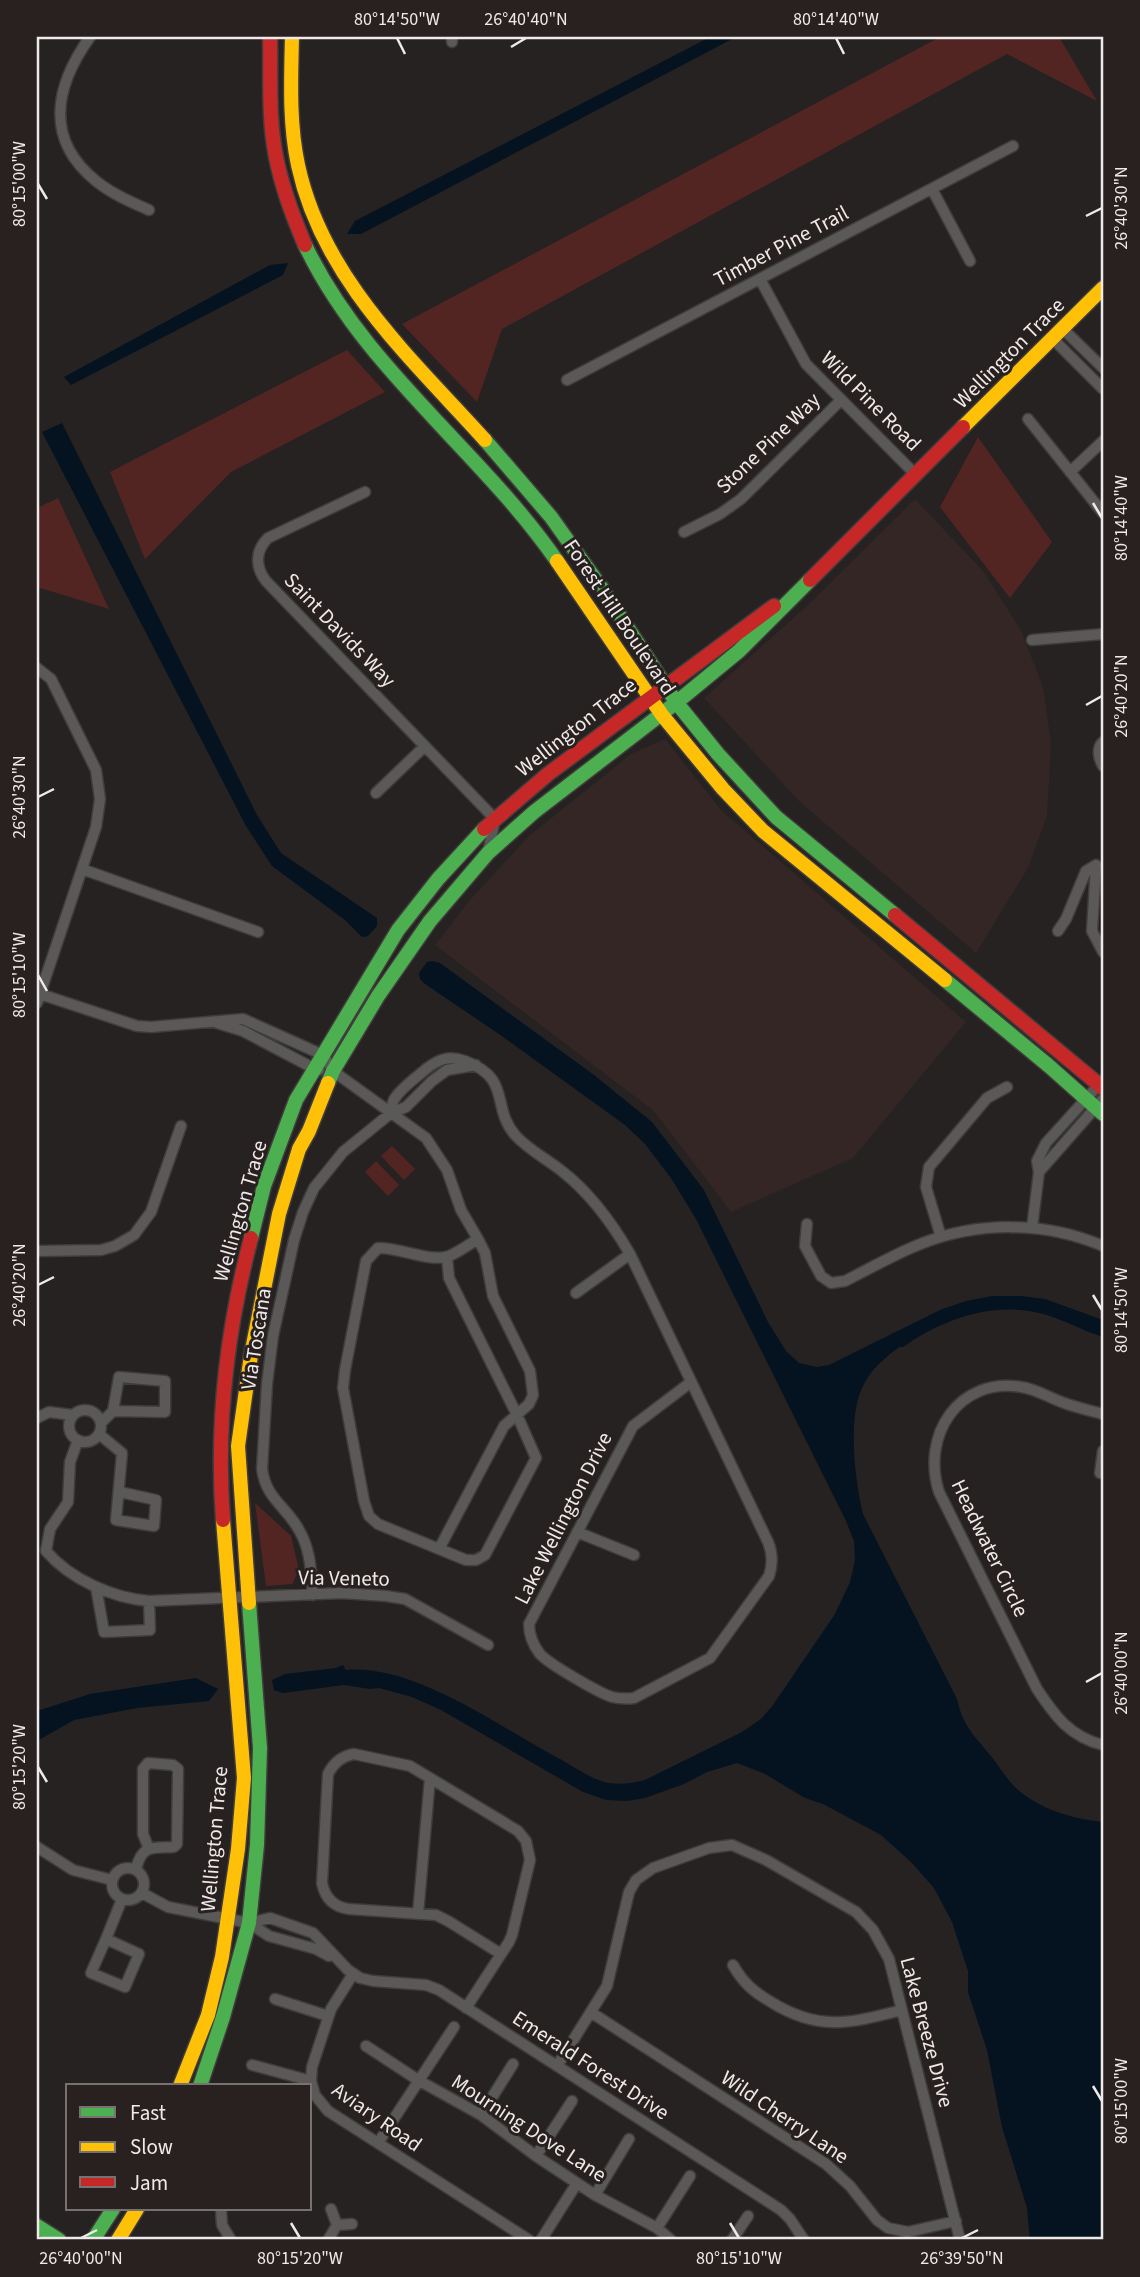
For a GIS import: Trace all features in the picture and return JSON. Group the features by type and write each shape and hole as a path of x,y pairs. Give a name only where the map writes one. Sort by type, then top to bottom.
{"street":[{"path":"89,37 72,62 62,90 60,113 63,135 77,161 97,183 149,210"},
{"name":"Forest Hill Boulevard","path":"270,37 271,104 276,158 290,210 320,273 354,327 376,355 500,487 548,548 661,714 700,763 763,831 1099,1096"},
{"name":"Forest Hill Boulevard","path":"292,37 291,120 308,200 330,248 363,302 391,340 492,447 544,507 665,685 713,750 776,817 1056,1047 1099,1096"},
{"name":"Timber Pine Trail","path":"567,380 1013,146"},
{"path":"932,188 970,261"},
{"name":"Wild Pine Road","path":"760,279 806,364 916,475"},
{"name":"Wellington Trace","path":"201,2084 223,2017 249,1923 257,1845 260,1748 238,1446 251,1355 279,1214 299,1149 333,1071 378,996 430,921 488,853 534,812 739,651 1103,288"},
{"path":"1058,334 1103,368"},
{"path":"1058,334 1103,389"},
{"name":"Stone Pine Way","path":"684,532 720,514 741,499 841,400"},
{"path":"1028,419 1103,513"},
{"path":"1070,472 1103,441"},
{"name":"Saint Davids Way","path":"366,492 268,538 259,549 259,570 266,581 495,819"},
{"path":"544,507 548,548"},
{"name":"Wellington Trace","path":"181,2084 208,2015 222,1957 238,1849 244,1778 222,1502 222,1425 230,1344 243,1268 264,1186 296,1100 398,930 438,879 495,819 548,774 825,567"},
{"path":"1032,640 1103,634"},
{"path":"37,668 51,679 90,757 98,777 100,799 100,813 38,998 138,1026 243,1019 323,1055 333,1071 421,1133 436,1150 447,1170 461,1210 485,1253 492,1296 530,1371 533,1395 529,1404 503,1426 439,1549"},
{"path":"1103,742 1099,751 1103,766"},
{"path":"376,793 425,746"},
{"path":"488,853 495,819"},
{"path":"1058,931 1066,919 1086,870 1096,865 1092,931 1103,952"},
{"path":"82,869 258,932"},
{"path":"211,1021 243,1031 314,1069 333,1071"},
{"name":"Lake Wellington Drive","path":"391,1113 394,1098 443,1058 456,1057 477,1065 488,1073 496,1084 506,1119 516,1136 583,1190 607,1217 630,1254 768,1542 772,1555 771,1569 765,1582 710,1658 634,1698 609,1696 546,1660 533,1643 529,1624 633,1426 691,1382"},
{"path":"941,1237 926,1188 929,1167 987,1098 1007,1087"},
{"path":"1032,1228 1039,1172 1037,1161 1046,1143 1099,1096"},
{"name":"Via Toscana","path":"313,1595 306,1544 293,1520 270,1494 263,1475 264,1416 273,1336 294,1240 314,1188 334,1161 391,1113"},
{"path":"37,1251 101,1250 122,1244 134,1235 151,1212 181,1126"},
{"path":"807,1224 805,1246 821,1276 831,1283 845,1281 917,1245 989,1227 1032,1228 1071,1235 1103,1246"},
{"path":"447,1257 449,1278 536,1458 485,1555 476,1560 466,1560 378,1524 369,1516 343,1388 366,1261 378,1248 436,1258 447,1257 478,1239"},
{"path":"576,1293 630,1254"},
{"path":"72,1415 69,1429 78,1440 92,1440 113,1411 119,1377 165,1381 165,1412 113,1411"},
{"name":"Headwater Circle","path":"1103,1414 1065,1404 1024,1387 1011,1385 979,1392 963,1401 946,1420 936,1442 933,1467 939,1492 1037,1689 1056,1717 1071,1731 1103,1745"},
{"path":"37,1418 49,1412 72,1415 81,1410 92,1411 99,1418 100,1429 122,1453 120,1492"},
{"name":"Via Veneto","path":"78,1440 70,1462 68,1502 50,1529 46,1551 56,1563 96,1587 125,1598 149,1601 368,1594 405,1599 488,1645"},
{"path":"1100,1473 1103,1451"},
{"path":"577,1532 634,1555"},
{"path":"96,1587 104,1632 150,1630 149,1601"},
{"path":"467,2008 501,1954 512,1936 530,1860 526,1841 518,1831 410,1766 354,1755 347,1755 335,1762 328,1773 322,1883 327,1896 343,1908 442,1917 501,1954"},
{"path":"135,1869 139,1857 149,1849 156,1846 174,1847 177,1844 178,1769 173,1765 148,1763 143,1769 143,1834 149,1849"},
{"path":"418,1914 430,1777"},
{"name":"Lake Breeze Drive","path":"557,2066 607,1986 629,1892 636,1880 647,1871 664,1864 709,1848 732,1845 766,1860 856,1912 877,1937 889,1959 960,2240"},
{"path":"38,1849 73,1870 112,1880"},
{"path":"121,1869 135,1869 140,1872 145,1882 142,1893 133,1899 122,1899 112,1889 112,1880 121,1869"},
{"path":"142,1893 168,1908 249,1923 269,1936 316,1949 338,1960"},
{"path":"106,1940 139,1954 125,1987 91,1973 122,1899"},
{"path":"249,1923 270,1918 313,1933 353,1974"},
{"path":"733,1965 740,1979 752,1991 784,2011 813,2021 835,2024 854,2022 902,2010"},
{"name":"Emerald Forest Drive","path":"353,1974 366,1980 426,1984 439,1990 781,2210 804,2240"},
{"name":"Aviary Road","path":"312,2084 313,2067 328,2017 353,1974"},
{"path":"275,1999 328,2017"},
{"name":"Wild Cherry Lane","path":"592,2013 826,2164 850,2186 877,2220 888,2228 908,2232 956,2221"},
{"path":"378,2143 454,2027"},
{"name":"Mourning Dove Lane","path":"366,2046 418,2080 481,2115 595,2195 657,2228 671,2240"},
{"path":"481,2115 513,2064"},
{"path":"252,2065 311,2081"},
{"name":"Aviary Road","path":"312,2086 314,2095 322,2106 528,2240"},
{"path":"536,2156 572,2101"},
{"path":"595,2195 629,2139"},
{"path":"657,2228 690,2176"},
{"path":"541,2240 577,2183"},
{"path":"331,2209 337,2225"},
{"path":"93,2240 112,2210"},
{"path":"118,2240 136,2210"},
{"path":"221,2210 222,2225 231,2240"},
{"path":"732,2240 748,2216"},
{"path":"337,2225 352,2224"},
{"path":"328,2240 337,2225"},
{"path":"37,2226 59,2240"}],"shaded area":[{"path":"940,37 1059,37 1097,101 1007,54 502,329 477,402 402,324"},
{"path":"347,350 385,392 231,472 145,559 110,472"},
{"path":"978,437 1052,542 1010,598 940,507"},
{"path":"58,498 109,609 37,587 37,508"},
{"path":"915,499 983,571 1020,628 1043,687 1051,743 1047,816 1028,868 976,953 799,801 704,698 809,604"},
{"path":"665,739 721,810 966,1022 853,1158 731,1212 654,1111 435,945 469,901 529,836 631,754"},
{"path":"392,1146 415,1169 404,1180 381,1156"},
{"path":"376,1161 399,1185 388,1196 365,1172"},
{"path":"255,1503 291,1536 299,1570 292,1584 266,1586"}],"water":[{"path":"710,37 736,37 361,234 347,234 355,221"},
{"path":"288,263 283,275 71,385 64,377 270,265"},
{"path":"62,423 257,815 281,853 377,918 377,926 368,936 362,937 345,920 272,866 246,826 42,432"},
{"path":"427,962 440,963 594,1075 652,1122 704,1190 768,1322 786,1351 799,1363 817,1367 829,1365 940,1310 992,1296 1045,1299 1103,1320 1103,1337 1047,1315 1028,1311 990,1311 954,1320 899,1347 870,1374 863,1386 855,1414 854,1449 863,1514 957,1699 969,1729 1010,1782 1022,1793 1055,1811 1103,1822 1103,2240 1030,2240 1027,2208 1002,2127 987,2050 968,1992 968,1971 952,1922 934,1888 911,1862 881,1835 823,1804 805,1798 765,1774 737,1763 707,1772 684,1784 645,1798 606,1800 583,1792 441,1710 412,1697 379,1688 344,1685 283,1693 274,1690 272,1680 285,1674 343,1665 346,1670 373,1671 401,1677 457,1701 596,1779 613,1784 645,1780 742,1732 761,1719 835,1614 850,1582 855,1560 854,1541 846,1521 696,1219 671,1178 645,1144 625,1125 425,984 419,973"},
{"path":"196,1678 218,1689 209,1701 137,1708 74,1720 37,1741 37,1712 40,1710 90,1694"}],"traffic: fast":[{"path":"305,245 330,290 358,331 390,370 493,482 557,561"},
{"path":"485,440 551,517 603,590 676,702 718,754 776,817 895,915"},
{"path":"328,1083 378,996 430,921 488,853 534,812 739,651 810,580"},
{"path":"251,1238 264,1186 296,1100 398,930 438,879 484,829"},
{"path":"945,980 1103,1114"},
{"path":"201,2084 223,2017 249,1923 257,1845 260,1748 249,1603"},
{"path":"93,2240 112,2210"},
{"path":"37,2226 59,2240"}],"traffic: slow":[{"path":"292,37 291,101 295,149 310,206 327,244 348,280 373,314 485,440"},
{"path":"963,427 1103,288"},
{"path":"557,561 662,715 723,789 763,831 945,980"},
{"path":"249,1603 238,1446 251,1355 279,1214 299,1149 328,1083"},
{"path":"181,2084 208,2015 222,1957 238,1849 244,1778 223,1520"},
{"path":"118,2240 136,2210"}],"traffic: jam":[{"path":"270,37 273,142 278,169 305,245"},
{"path":"810,580 963,427"},
{"path":"484,829 548,774 774,606"},
{"path":"895,915 1103,1088"},
{"path":"223,1520 221,1450 225,1378 236,1307 251,1238"}]}
